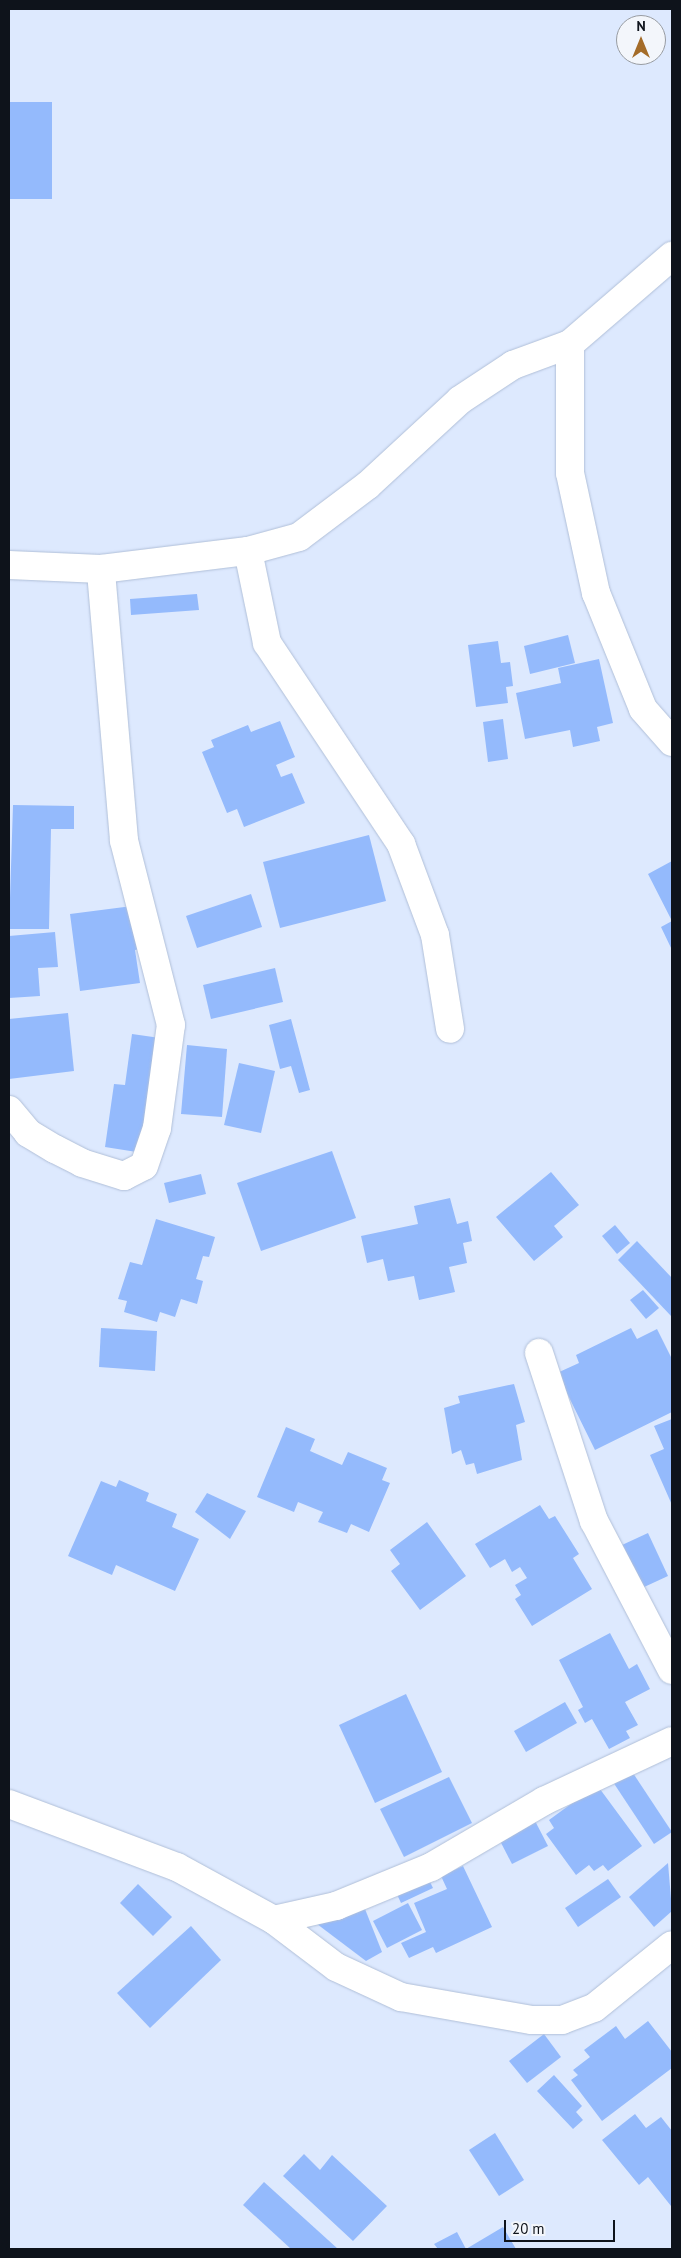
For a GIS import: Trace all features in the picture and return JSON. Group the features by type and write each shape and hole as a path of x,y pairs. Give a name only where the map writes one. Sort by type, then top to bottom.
{"street":[{"path":"9,565 102,568 248,551 299,537 368,485 460,400 513,364 570,344 672,256"},
{"path":"570,344 570,473 596,593 643,709 672,742"},
{"path":"248,551 267,643 401,844 435,935 450,1029"},
{"path":"9,1110 28,1133 55,1149 82,1164 124,1176 144,1166 157,1128 171,1025 124,840 102,568"},
{"path":"540,1353 594,1521 672,1670"},
{"path":"274,1920 336,1906 431,1866 544,1801 672,1741"},
{"path":"9,1804 177,1866 274,1920 336,1967 401,1997 532,2020 562,2020 594,2008 672,1945"}],"building":[{"path":"9,102 52,102 52,199 9,199"},
{"path":"197,594 199,610 131,615 130,599"},
{"path":"568,635 575,663 530,674 524,646"},
{"path":"498,641 501,663 510,662 513,686 506,687 508,703 476,707 468,645"},
{"path":"599,659 613,723 597,727 600,741 573,747 570,730 525,739 516,693 561,683 558,668"},
{"path":"503,719 508,759 488,762 483,722"},
{"path":"280,721 295,757 276,765 281,777 292,773 305,803 244,827 237,809 227,813 202,752 214,747 211,740 248,725 251,732"},
{"path":"13,805 74,806 74,829 51,829 49,929 9,929"},
{"path":"369,835 386,901 280,928 263,862"},
{"path":"672,861 672,921 648,874"},
{"path":"251,894 262,927 197,948 186,916"},
{"path":"140,905 145,948 135,950 140,983 80,991 70,914"},
{"path":"672,921 672,950 661,927"},
{"path":"55,932 58,967 38,968 40,996 9,998 9,936"},
{"path":"275,968 283,1002 211,1019 203,985"},
{"path":"68,1013 74,1071 9,1079 9,1019"},
{"path":"291,1019 310,1090 299,1093 291,1066 280,1069 269,1025"},
{"path":"132,1034 160,1038 143,1153 105,1147 114,1084 125,1085"},
{"path":"187,1045 227,1049 222,1117 181,1114"},
{"path":"239,1063 275,1071 261,1133 224,1125"},
{"path":"332,1151 356,1218 261,1251 237,1183"},
{"path":"551,1172 579,1205 554,1226 563,1237 534,1261 496,1217"},
{"path":"201,1174 206,1194 169,1203 164,1183"},
{"path":"450,1198 457,1224 468,1221 472,1241 463,1243 467,1263 449,1267 455,1292 419,1300 414,1276 388,1281 383,1259 367,1263 361,1236 418,1224 414,1206"},
{"path":"156,1219 215,1237 209,1257 203,1256 196,1279 203,1281 197,1304 181,1299 175,1317 160,1312 157,1322 124,1312 127,1301 118,1299 130,1262 142,1265"},
{"path":"615,1225 630,1243 617,1254 602,1236"},
{"path":"637,1241 672,1278 672,1317 618,1260"},
{"path":"643,1290 659,1308 646,1319 630,1300"},
{"path":"101,1328 157,1331 155,1371 99,1367"},
{"path":"631,1328 637,1339 657,1329 672,1359 672,1412 595,1450 557,1373 579,1363 576,1355"},
{"path":"514,1384 525,1422 516,1425 522,1460 477,1474 474,1463 466,1465 461,1450 452,1454 444,1408 460,1403 458,1396"},
{"path":"672,1419 672,1505 650,1455 664,1449 654,1426"},
{"path":"286,1427 315,1439 310,1451 342,1465 348,1452 387,1468 382,1480 390,1483 369,1532 351,1524 347,1533 318,1522 323,1512 298,1502 294,1512 257,1497"},
{"path":"119,1480 149,1493 146,1501 177,1514 172,1527 199,1539 175,1591 116,1565 112,1575 68,1556 101,1481 116,1487"},
{"path":"207,1493 246,1511 230,1539 195,1512"},
{"path":"540,1505 549,1519 555,1516 579,1554 573,1558 592,1589 532,1626 515,1599 521,1595 515,1585 527,1578 520,1567 512,1572 505,1559 490,1568 475,1544"},
{"path":"427,1522 466,1576 420,1610 391,1571 400,1564 390,1550"},
{"path":"648,1533 668,1576 642,1588 622,1545"},
{"path":"610,1633 629,1669 637,1664 650,1689 625,1702 638,1725 626,1731 630,1738 609,1749 592,1719 585,1723 578,1710 583,1707 559,1660"},
{"path":"406,1694 442,1772 375,1803 339,1725"},
{"path":"565,1702 577,1723 526,1752 514,1731"},
{"path":"629,1767 672,1832 654,1844 611,1779"},
{"path":"449,1777 472,1823 404,1857 380,1809"},
{"path":"597,1785 642,1846 608,1871 603,1865 594,1871 589,1865 576,1875 546,1834 554,1828 549,1820"},
{"path":"533,1817 548,1846 512,1864 497,1835"},
{"path":"668,1863 672,1911 654,1927 629,1897"},
{"path":"463,1866 492,1927 436,1953 433,1947 409,1958 401,1943 426,1932 414,1903 447,1889 441,1876"},
{"path":"428,1878 433,1888 401,1903 394,1888"},
{"path":"608,1879 621,1897 578,1927 565,1908"},
{"path":"138,1884 172,1917 153,1936 120,1903"},
{"path":"408,1903 422,1930 387,1948 373,1921"},
{"path":"363,1904 382,1952 366,1961 317,1924"},
{"path":"191,1926 221,1960 150,2028 117,1993"},
{"path":"648,2021 672,2052 672,2068 602,2121 571,2080 578,2075 573,2070 590,2057 584,2050 616,2026 625,2039"},
{"path":"544,2034 561,2057 527,2083 509,2061"},
{"path":"554,2075 582,2106 576,2112 583,2120 573,2129 537,2091"},
{"path":"635,2114 646,2128 661,2117 672,2131 671,2206 648,2177 639,2185 602,2140"},
{"path":"495,2133 524,2180 499,2196 469,2150"},
{"path":"304,2154 320,2170 332,2155 387,2206 353,2241 283,2176"},
{"path":"264,2182 338,2249 291,2249 243,2205"},
{"path":"503,2227 516,2249 466,2249"},
{"path":"457,2232 466,2249 438,2249 434,2244"}]}
